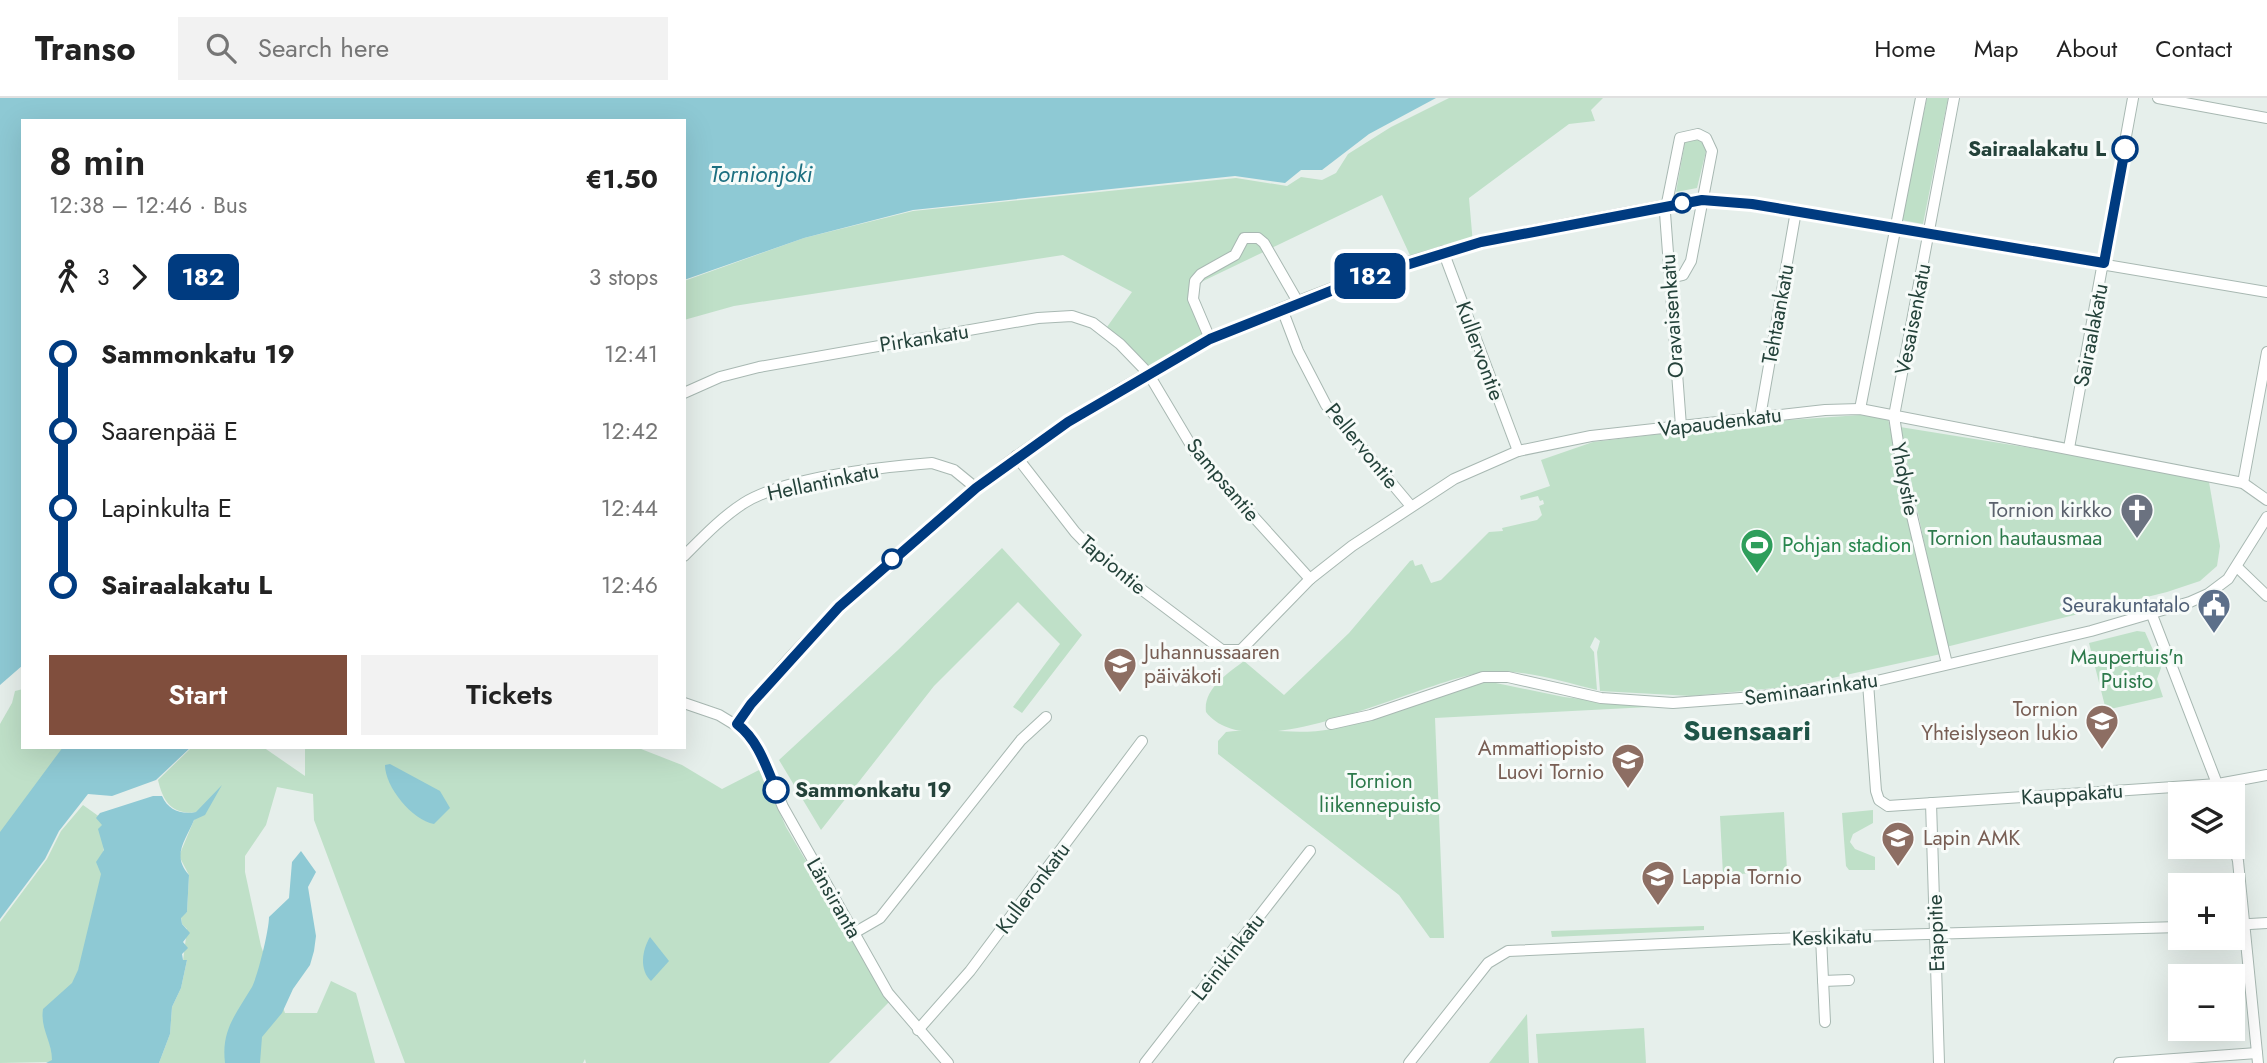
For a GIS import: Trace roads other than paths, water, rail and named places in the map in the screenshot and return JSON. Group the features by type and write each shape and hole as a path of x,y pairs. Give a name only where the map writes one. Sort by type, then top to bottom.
{"street":[{"name":"Vesaisenkatu","path":"1860,409 1921,98"},
{"name":"Vesaisenkatu","path":"1894,416 1954,98"},
{"name":"Sairaalakatu","path":"2069,448 2133,98"},
{"path":"2158,98 2267,118"},
{"name":"Oravaisenkatu","path":"1681,426 1666,205 1680,138 1688,135 1706,138 1711,146 1702,200"},
{"path":"686,704 737,724 751,704 839,607 976,488 1016,456 1148,373 1210,339 1298,302 1443,251 1702,200 1796,211 2267,292"},
{"path":"1670,278 1683,275 1689,267 1702,200"},
{"name":"Tehtaankatu","path":"1760,417 1796,211"},
{"path":"1210,339 1193,299 1195,281 1235,254 1244,238 1258,238 1264,243 1298,302"},
{"name":"Kullervontie","path":"1443,251 1518,452"},
{"name":"Pellervontie","path":"1282,309 1298,351 1326,405 1410,505"},
{"name":"Pirkankatu","path":"686,392 720,377 821,354 1038,318 1072,316 1093,323 1148,373"},
{"path":"2243,483 2267,352"},
{"name":"Sampsantie","path":"1148,373 1195,452 1310,579"},
{"name":"Vapaudenkatu","path":"1230,652 1241,650 1310,579 1410,505 1454,479 1518,452 1591,436 1860,409 2243,483 2267,500"},
{"name":"Yhdystie","path":"1894,416 1904,482 1947,664"},
{"name":"Tapiontie","path":"1016,456 1075,532 1101,559 1222,650 1230,652"},
{"name":"Hellantinkatu","path":"686,554 743,503 763,493 790,485 932,463 954,470 976,488"},
{"name":"Seminaarinkatu","path":"1331,724 1371,715 1483,677 1507,677 1601,698 1673,703 1754,697 1868,683 2152,615 2208,594 2228,579 2267,517"},
{"path":"2237,567 2267,596"},
{"path":"2152,615 2217,782"},
{"name":"Kauppakatu","path":"1868,683 1879,800 1888,806 2168,792"},
{"path":"854,933 880,918 1021,740 1046,717"},
{"name":"Länsiranta","path":"737,724 747,732 761,755 783,807 888,993 948,1063"},
{"name":"Kulleronkatu","path":"918,1030 970,971 1142,741"},
{"name":"Kauppakatu","path":"2244,782 2267,775"},
{"name":"Etappitie","path":"1931,803 1939,1063"},
{"name":"Leinikinkatu","path":"1145,1063 1310,851"},
{"path":"2245,925 2267,923"},
{"name":"Keskikatu","path":"1409,1063 1488,963 1496,956 1527,949 2168,927"},
{"path":"1821,937 1825,1022"},
{"path":"2119,1063 2258,1058 2243,950"},
{"path":"1823,981 1849,980"}],"water":[{"name":"Tornionjoki","path":"0,98 1436,98 1369,134 1322,170 1301,170 1285,183 1235,176 913,210 804,238 686,279 686,119 21,119 21,667 0,685"},
{"path":"62,749 189,749 156,780 112,796 88,794 59,831 45,859 0,919 0,832"},
{"path":"390,764 440,791 450,808 434,824 417,816 401,801 386,774 385,765"},
{"path":"222,785 205,815 194,820 182,848 181,861 189,875 187,912 181,918 182,924 190,933 183,942 188,948 182,954 183,960 187,960 181,988 172,1007 170,1034 159,1063 46,1063 52,1060 43,1023 43,1009 72,983 78,970 101,874 96,862 104,850 98,829 102,825 96,818 100,813 153,796 162,796 168,805 176,810 196,812"},
{"path":"301,851 316,872 308,887 316,936 310,965 293,989 282,1013 262,1037 260,1063 225,1063 225,1041 235,1014 252,987 260,963 269,917 289,898 292,862"},
{"path":"650,937 669,961 651,981 643,966 645,948"}],"place":[{"name":"Sairaalakatu L","path":"2125,149"},
{"name":"Tornion kirkko","path":"2137,540"},
{"name":"Pohjan stadion","path":"1757,575"},
{"name":"Seurakuntatalo","path":"2214,635"},
{"name":"Juhannussaaren päiväkoti","path":"1120,694"},
{"name":"Tornion Yhteislyseon lukio","path":"2102,751"},
{"name":"Sammonkatu 19","path":"776,790"},
{"name":"Ammattiopisto Luovi Tornio","path":"1628,790"},
{"name":"Lapin AMK","path":"1898,868"},
{"name":"Lappia Tornio","path":"1658,907"}],"district":[{"name":"Suensaari","path":"1747,730"}],"park label":[{"name":"Tornion hautausmaa","path":"2015,538"},
{"name":"Maupertuis'n Puisto","path":"2127,669"},
{"name":"Tornion liikennepuisto","path":"1380,793"}]}
